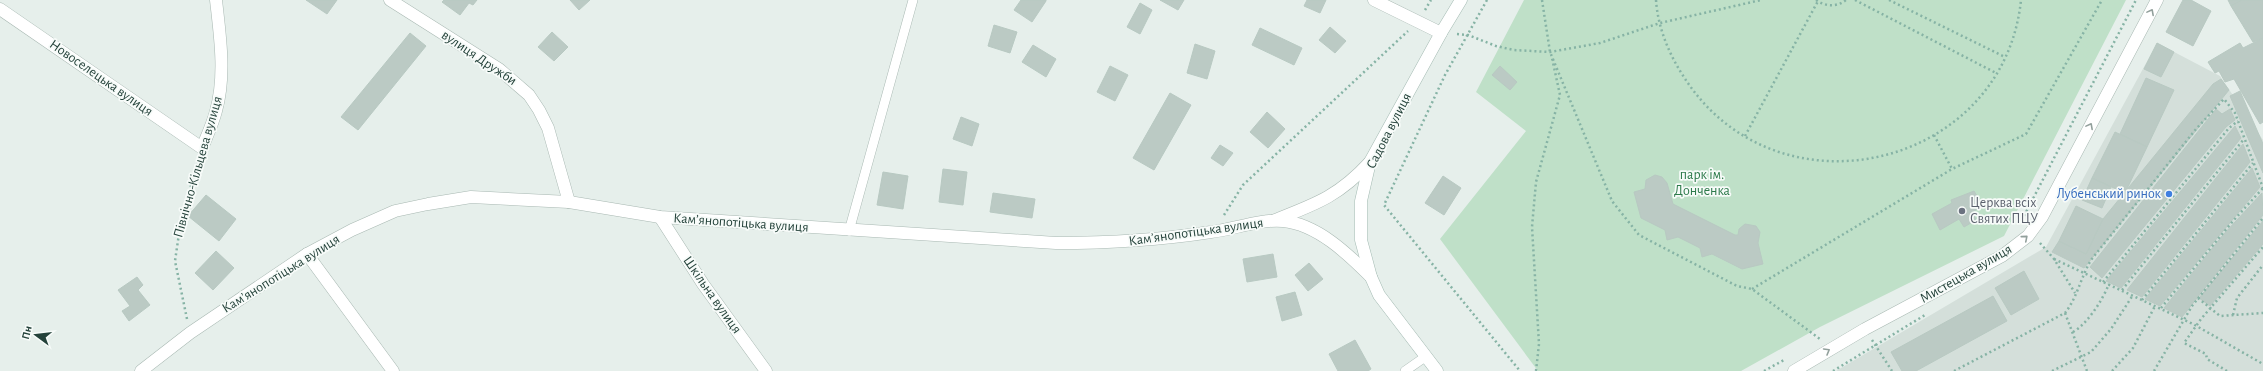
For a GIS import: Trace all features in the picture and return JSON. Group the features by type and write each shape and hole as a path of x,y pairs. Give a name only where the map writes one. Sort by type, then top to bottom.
{"street":[{"name":"Північно-Кільцева вулиця","path":"202,148 216,111 221,83 221,46 216,0"},
{"name":"вулиця Дружби","path":"390,0 499,68 528,95 539,110 548,128 569,202"},
{"path":"1374,0 1441,33"},
{"name":"Садова вулиця","path":"1437,371 1379,295 1371,277 1362,246 1360,220 1361,201 1370,162 1441,33 1461,0"},
{"name":"Мистецька вулиця","path":"1794,371 1865,329 2002,256 2028,236 2042,217 2157,0"},
{"name":"Новоселецька вулиця","path":"0,9 202,148"},
{"path":"1271,222 1318,204 1337,193 1355,179 1370,162"},
{"name":"Камʼянопотіцька вулиця","path":"141,371 190,333 308,254 352,230 395,212 428,204 471,197 569,202 660,217 849,231 1072,243 1110,243 1213,232 1284,221 1302,227 1339,246 1371,277"},
{"name":"Шкільна вулиця","path":"660,217 703,284 766,371"},
{"path":"308,254 393,371"}],"lane":[{"path":"849,231 913,0"},
{"path":"1405,371 1425,357"}],"path":[{"path":"1213,232 1243,184 1417,22 1431,0"},
{"path":"1487,0 1445,75 1384,205 1520,371"},
{"path":"1536,371 1538,344 1532,227 1536,182 1560,95 1550,52 1542,0"},
{"path":"1656,0 1660,23 1671,53 1682,75 1696,95 1713,113 1745,136 1776,151 1800,158 1824,162 1849,162 1897,153 1934,135 1961,116 1978,98 1996,73 2005,57 2014,34 2022,0"},
{"path":"1441,33 1468,35 1496,46 1514,50 1550,52 1600,43 1660,23 1761,0"},
{"path":"1745,136 1817,1 1829,6 1836,5 1846,0"},
{"path":"1855,0 1996,73"},
{"path":"1889,0 2005,57"},
{"path":"1752,288 1952,169 2026,134 2102,0"},
{"path":"2021,220 2136,0"},
{"path":"1550,52 1612,201 1639,235 1737,286 1752,288 1821,339"},
{"path":"1954,371 2065,313 2083,272 2091,260 2196,129 2224,99 2235,113 2263,188 2233,221 2161,308"},
{"path":"2103,282 2228,128 2238,121"},
{"path":"1934,135 1952,169"},
{"path":"2122,290 2244,139"},
{"name":"Північно-Кільцева вулиця","path":"190,333 175,261 181,220 202,148"},
{"path":"2142,300 2253,163"},
{"path":"2154,371 2183,319 2198,298 2263,218"},
{"path":"2033,247 2040,243 2043,236"},
{"path":"2040,243 2054,259 2075,293"},
{"path":"2227,371 2207,359 2206,354 2184,343 2196,325 2263,247"},
{"path":"2054,259 2196,325 2263,364"},
{"path":"2233,315 2237,298 2263,265"},
{"path":"2072,332 2079,328 2089,316 2109,284"},
{"path":"2052,371 2091,352 2106,335 2133,296"},
{"path":"2198,298 2220,316 2263,313"},
{"path":"2112,371 2133,348 2155,306"},
{"path":"1833,371 1928,313"},
{"path":"2065,313 2087,371"},
{"path":"1865,329 1892,371"},
{"path":"1814,343 1828,336"},
{"path":"1764,371 1789,357"}],"shaded area":[{"name":"Лубенський ринок","path":"2157,43 2220,76 2263,140 2263,371 1836,371 2046,247"}],"green space":[{"name":"парк ім. Донченка","path":"1524,0 2126,0 2004,236 1820,327 1741,371 1538,371 1440,239 1526,131 1476,92"}],"building":[{"path":"306,0 337,0 327,14"},
{"path":"444,0 477,0 473,5 469,3 460,15 442,2"},
{"path":"570,0 590,0 579,10"},
{"path":"1021,0 1046,1 1032,22 1014,10"},
{"path":"1160,0 1184,0 1178,10"},
{"path":"1307,0 1326,0 1320,13 1304,6"},
{"path":"2183,0 2191,0 2211,11 2193,46 2166,32"},
{"path":"2228,0 2242,0 2231,6"},
{"path":"2242,0 2263,0 2263,38 2253,42 2231,6"},
{"path":"1140,3 1152,10 1140,34 1127,27"},
{"path":"994,25 1017,32 1010,53 988,46"},
{"path":"1330,27 1346,41 1335,53 1319,40"},
{"path":"1260,28 1302,48 1294,65 1252,45"},
{"path":"552,32 568,47 554,61 538,47"},
{"path":"410,33 426,46 358,130 341,117"},
{"path":"2263,38 2263,122 2260,124 2234,79 2225,82 2219,71 2215,73 2208,62 2240,43 2243,48"},
{"path":"2157,43 2174,52 2161,77 2144,69"},
{"path":"1195,44 1215,51 1207,79 1187,73"},
{"path":"1033,45 1056,59 1046,77 1022,62"},
{"path":"1110,66 1128,75 1115,101 1097,92"},
{"path":"1500,66 1517,82 1510,90 1492,75"},
{"path":"2146,78 2174,90 2147,147 2120,134"},
{"path":"2221,79 2229,90 2084,268 2052,252 2059,241 2086,254 2103,219 2213,84"},
{"path":"2240,91 2263,144 2263,173 2230,96"},
{"path":"1170,93 1191,105 1154,170 1133,158"},
{"path":"2216,109 2222,114 2230,109 2235,120 2226,127 2102,278 2090,267"},
{"path":"1267,112 1285,129 1268,148 1250,132"},
{"path":"961,117 979,124 972,146 953,139"},
{"path":"2235,126 2241,138 2121,288 2106,281"},
{"path":"2115,132 2147,147 2125,193 2092,178"},
{"path":"2243,144 2250,162 2142,297 2127,290"},
{"path":"1220,145 1233,153 1223,166 1211,158"},
{"path":"2252,168 2260,187 2160,306 2145,299"},
{"path":"943,169 967,172 963,205 939,202"},
{"path":"883,172 908,176 903,209 877,205"},
{"path":"1655,175 1662,177 1667,183 1673,204 1735,235 1738,235 1739,229 1745,224 1756,226 1760,232 1758,243 1763,264 1742,269 1712,254 1702,257 1700,248 1678,237 1667,240 1665,230 1641,218 1634,192 1645,189 1646,180"},
{"path":"1443,176 1461,188 1444,215 1425,203"},
{"path":"2092,178 2111,187 2102,208 2082,200"},
{"path":"1974,191 1983,206 1972,212 1976,220 1964,227 1959,219 1940,230 1932,214 1952,203 1951,200"},
{"path":"993,193 1035,199 1032,218 990,212"},
{"path":"2262,193 2263,215 2182,317 2164,308 2223,235"},
{"path":"206,195 236,219 219,241 188,216"},
{"path":"2076,206 2103,219 2086,254 2059,241"},
{"path":"2263,221 2263,244 2210,306 2199,298"},
{"path":"216,251 234,268 213,290 195,273"},
{"path":"1273,254 1277,277 1247,282 1243,259"},
{"path":"1309,263 1323,279 1308,291 1295,275"},
{"path":"2024,271 2039,299 2011,315 1995,288"},
{"path":"137,277 143,285 138,290 150,305 129,321 122,311 130,306 118,290"},
{"path":"1295,292 1302,315 1282,321 1276,297"},
{"path":"1993,296 2007,321 1916,371 1902,371 1891,352"},
{"path":"1355,340 1371,369 1368,371 1338,371 1329,354"}],"place":[{"name":"Лубенський ринок","path":"2169,194"},
{"name":"Церква всіх Святих ПЦУ","path":"1962,211"}]}
